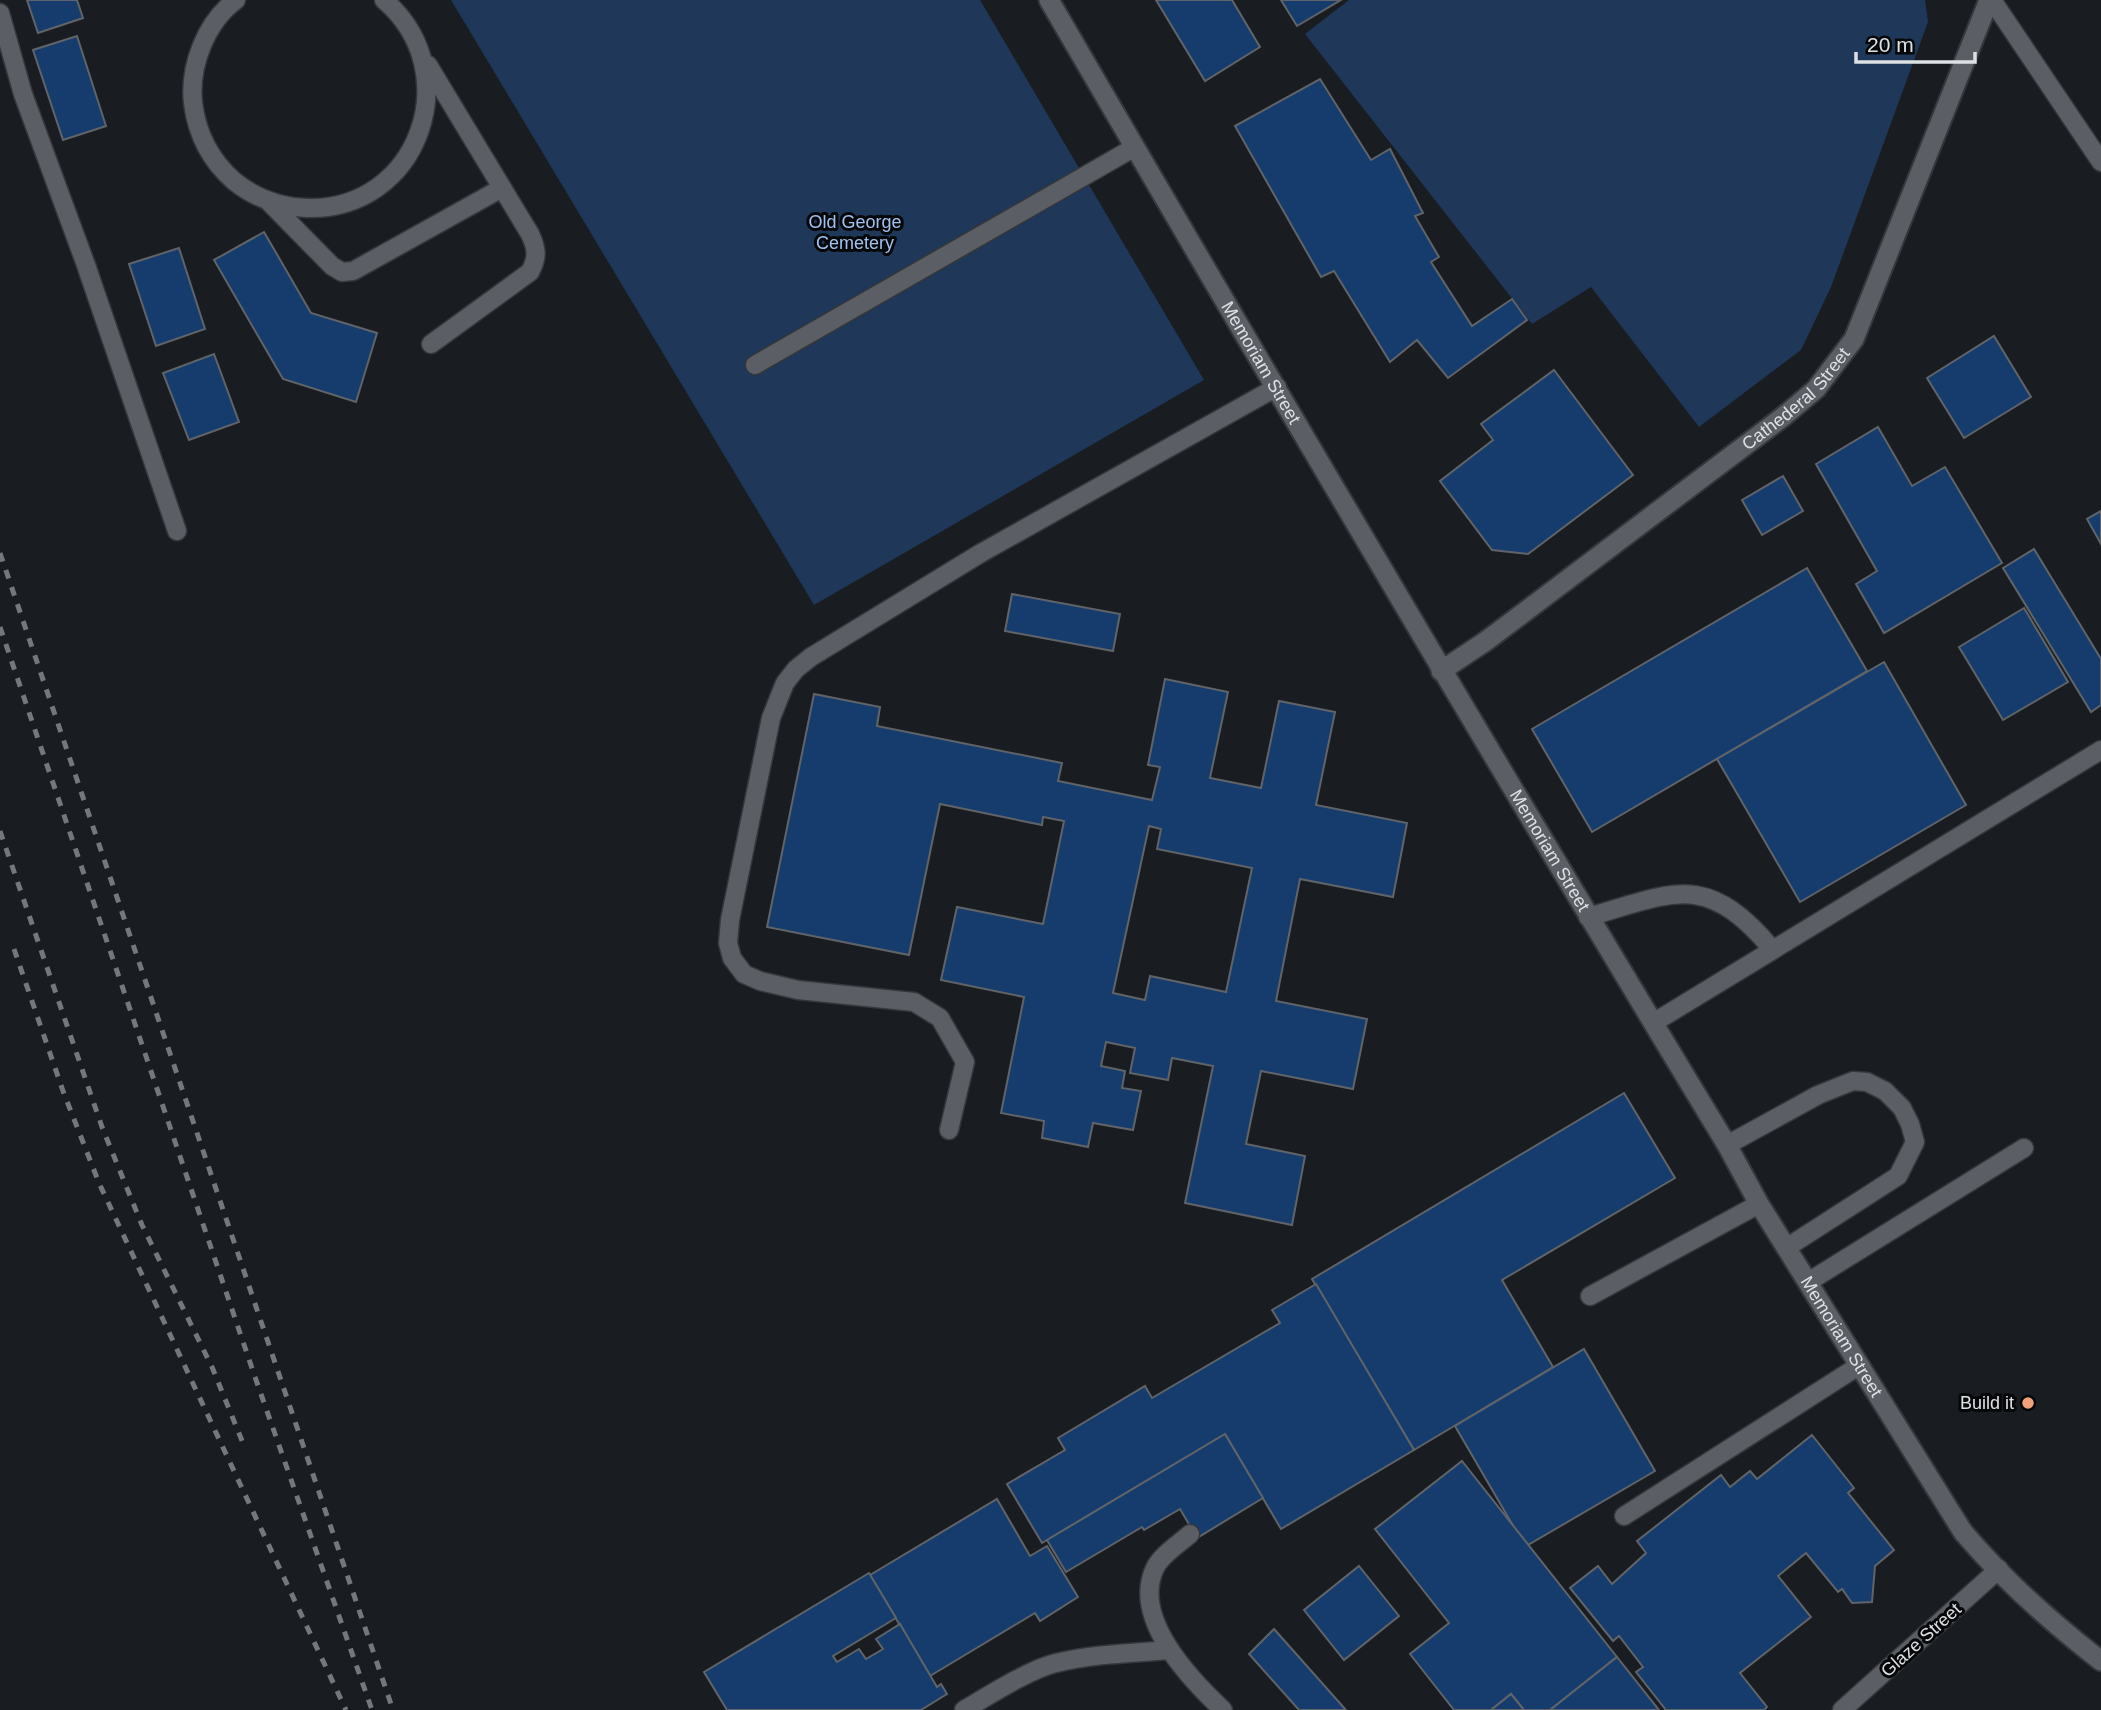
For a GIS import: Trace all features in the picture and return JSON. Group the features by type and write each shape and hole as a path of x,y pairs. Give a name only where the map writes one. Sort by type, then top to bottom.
{"street":[{"name":"Memoriam Street","path":"1049,0 1441,671 1727,1145 1759,1204 1963,1532 2072,1638 2101,1661"},
{"name":"Cathederal Street","path":"1441,671 1486,641 1816,389 1854,339 1990,0"}],"lane":[{"path":"236,0 213,25 201,49 194,74 193,101 197,127 208,151 224,172 244,189 268,201 293,208 345,204 369,193 390,177 408,157 420,133 426,108 427,81 422,56"},
{"path":"384,0 396,10 412,31 422,56 537,249 536,262 530,272 431,344"},
{"path":"1990,0 2101,162"},
{"path":"0,13 23,94 86,265 177,531"},
{"path":"755,365 1135,147"},
{"path":"268,201 332,266 342,272 353,271 502,188"},
{"path":"949,1130 965,1062 940,1018 914,1002 798,990 760,981 744,974 732,958 728,943 730,919 777,699 796,668 822,650 981,553 1277,387"},
{"path":"1653,1023 2101,750"},
{"path":"1588,917 1664,895 1696,894 1733,910 1756,929 1772,949"},
{"path":"1727,1145 1818,1096 1853,1081 1867,1082 1885,1091 1902,1108 1910,1124 1914,1142 1898,1176 1786,1248"},
{"path":"1808,1282 2024,1148"},
{"path":"1590,1296 1759,1204"},
{"path":"1624,1516 1860,1365"},
{"path":"1190,1534 1156,1565 1148,1585 1149,1606 1170,1650 1199,1687 1223,1710"},
{"name":"Glaze Street","path":"1842,1710 1999,1569"},
{"path":"964,1710 1053,1664 1092,1657 1170,1650"}],"green space":[{"name":"Old George Cemetery","path":"451,0 980,0 1204,380 814,605"},
{"path":"1349,0 1925,0 1928,22 1831,287 1801,350 1699,427 1591,287 1532,324 1305,34"}],"building":[{"path":"27,0 77,0 83,18 38,33"},
{"path":"1156,0 1232,0 1260,47 1205,81"},
{"path":"1281,0 1341,0 1297,26"},
{"path":"77,36 106,126 63,140 33,50"},
{"path":"1320,79 1371,160 1390,149 1423,213 1415,216 1439,257 1431,262 1472,326 1512,299 1527,320 1448,378 1417,340 1390,362 1334,271 1321,277 1235,126"},
{"path":"264,232 311,313 377,333 356,402 283,379 214,260"},
{"path":"179,248 205,329 156,346 129,264"},
{"path":"1994,336 2031,397 1964,438 1927,378"},
{"path":"214,354 239,422 189,440 163,373"},
{"path":"1554,370 1633,475 1528,554 1492,550 1440,481 1493,440 1481,424"},
{"path":"1878,427 1912,486 1945,467 2002,563 1884,633 1856,584 1877,571 1816,464"},
{"path":"1783,476 1803,511 1762,535 1742,500"},
{"path":"2101,511 2101,544 2087,519"},
{"path":"2034,549 2101,659 2101,705 2091,712 2003,568"},
{"path":"1807,568 1867,671 1592,832 1532,729"},
{"path":"1012,594 1120,614 1113,651 1005,631"},
{"path":"2024,608 2068,682 2003,720 1959,647"},
{"path":"1884,662 1966,805 1800,902 1717,759"},
{"path":"1165,679 1228,692 1210,778 1261,788 1279,701 1335,712 1316,805 1407,823 1393,897 1300,879 1276,1001 1367,1019 1353,1089 1261,1071 1246,1144 1305,1156 1292,1225 1185,1203 1213,1066 1172,1058 1168,1080 1130,1073 1135,1048 1106,1042 1101,1066 1125,1071 1122,1088 1141,1091 1133,1130 1093,1123 1088,1147 1042,1138 1044,1121 1001,1113 1024,997 941,980 957,907 1043,924 1064,821 1043,817 1042,825 940,804 909,955 767,927 814,694 880,707 877,726 1062,763 1058,781 1152,800 1160,767 1148,765","holes":["1149,826 1161,829 1157,849 1252,868 1226,992 1150,976 1145,1000 1113,993"]},
{"path":"1624,1093 1675,1178 1502,1280 1553,1367 1414,1450 1312,1279"},
{"path":"1316,1284 1414,1450 1281,1529 1225,1434 1042,1543 1007,1484 1065,1450 1058,1438 1145,1386 1152,1398 1280,1323 1272,1310"},
{"path":"1584,1349 1655,1471 1528,1545 1515,1529 1455,1426"},
{"path":"1225,1434 1263,1498 1197,1538 1180,1509 1144,1530 1142,1527 1066,1572 1047,1540"},
{"path":"1812,1435 1854,1488 1848,1493 1894,1550 1875,1566 1872,1602 1852,1603 1842,1589 1838,1592 1806,1553 1778,1576 1811,1617 1740,1673 1767,1707 1764,1710 1666,1710 1636,1672 1643,1667 1619,1636 1613,1641 1570,1588 1598,1566 1612,1584 1646,1553 1637,1541 1721,1475 1730,1487 1750,1471 1757,1479"},
{"path":"1462,1461 1617,1657 1550,1710 1524,1710 1511,1694 1491,1710 1454,1710 1410,1654 1449,1623 1375,1529"},
{"path":"997,1499 1030,1556 1047,1546 1078,1597 1040,1621 1035,1613 930,1676 870,1575"},
{"path":"1359,1566 1399,1616 1344,1660 1304,1610"},
{"path":"869,1573 896,1618 833,1656 837,1662 859,1649 866,1659 883,1649 876,1639 900,1624 937,1687 941,1684 947,1694 921,1710 727,1710 704,1672"},
{"path":"1274,1629 1346,1710 1299,1710 1249,1654"},
{"path":"1617,1657 1659,1710 1550,1710"},
{"path":"1511,1694 1524,1710 1491,1710"}],"railway":[{"path":"0,553 393,1710"},
{"path":"0,627 255,1377 372,1710"},
{"path":"0,831 102,1127 142,1225 212,1367 245,1448"},
{"path":"14,949 63,1091 99,1183 346,1710"}],"place":[{"name":"Build it","path":"2028,1403"}]}
